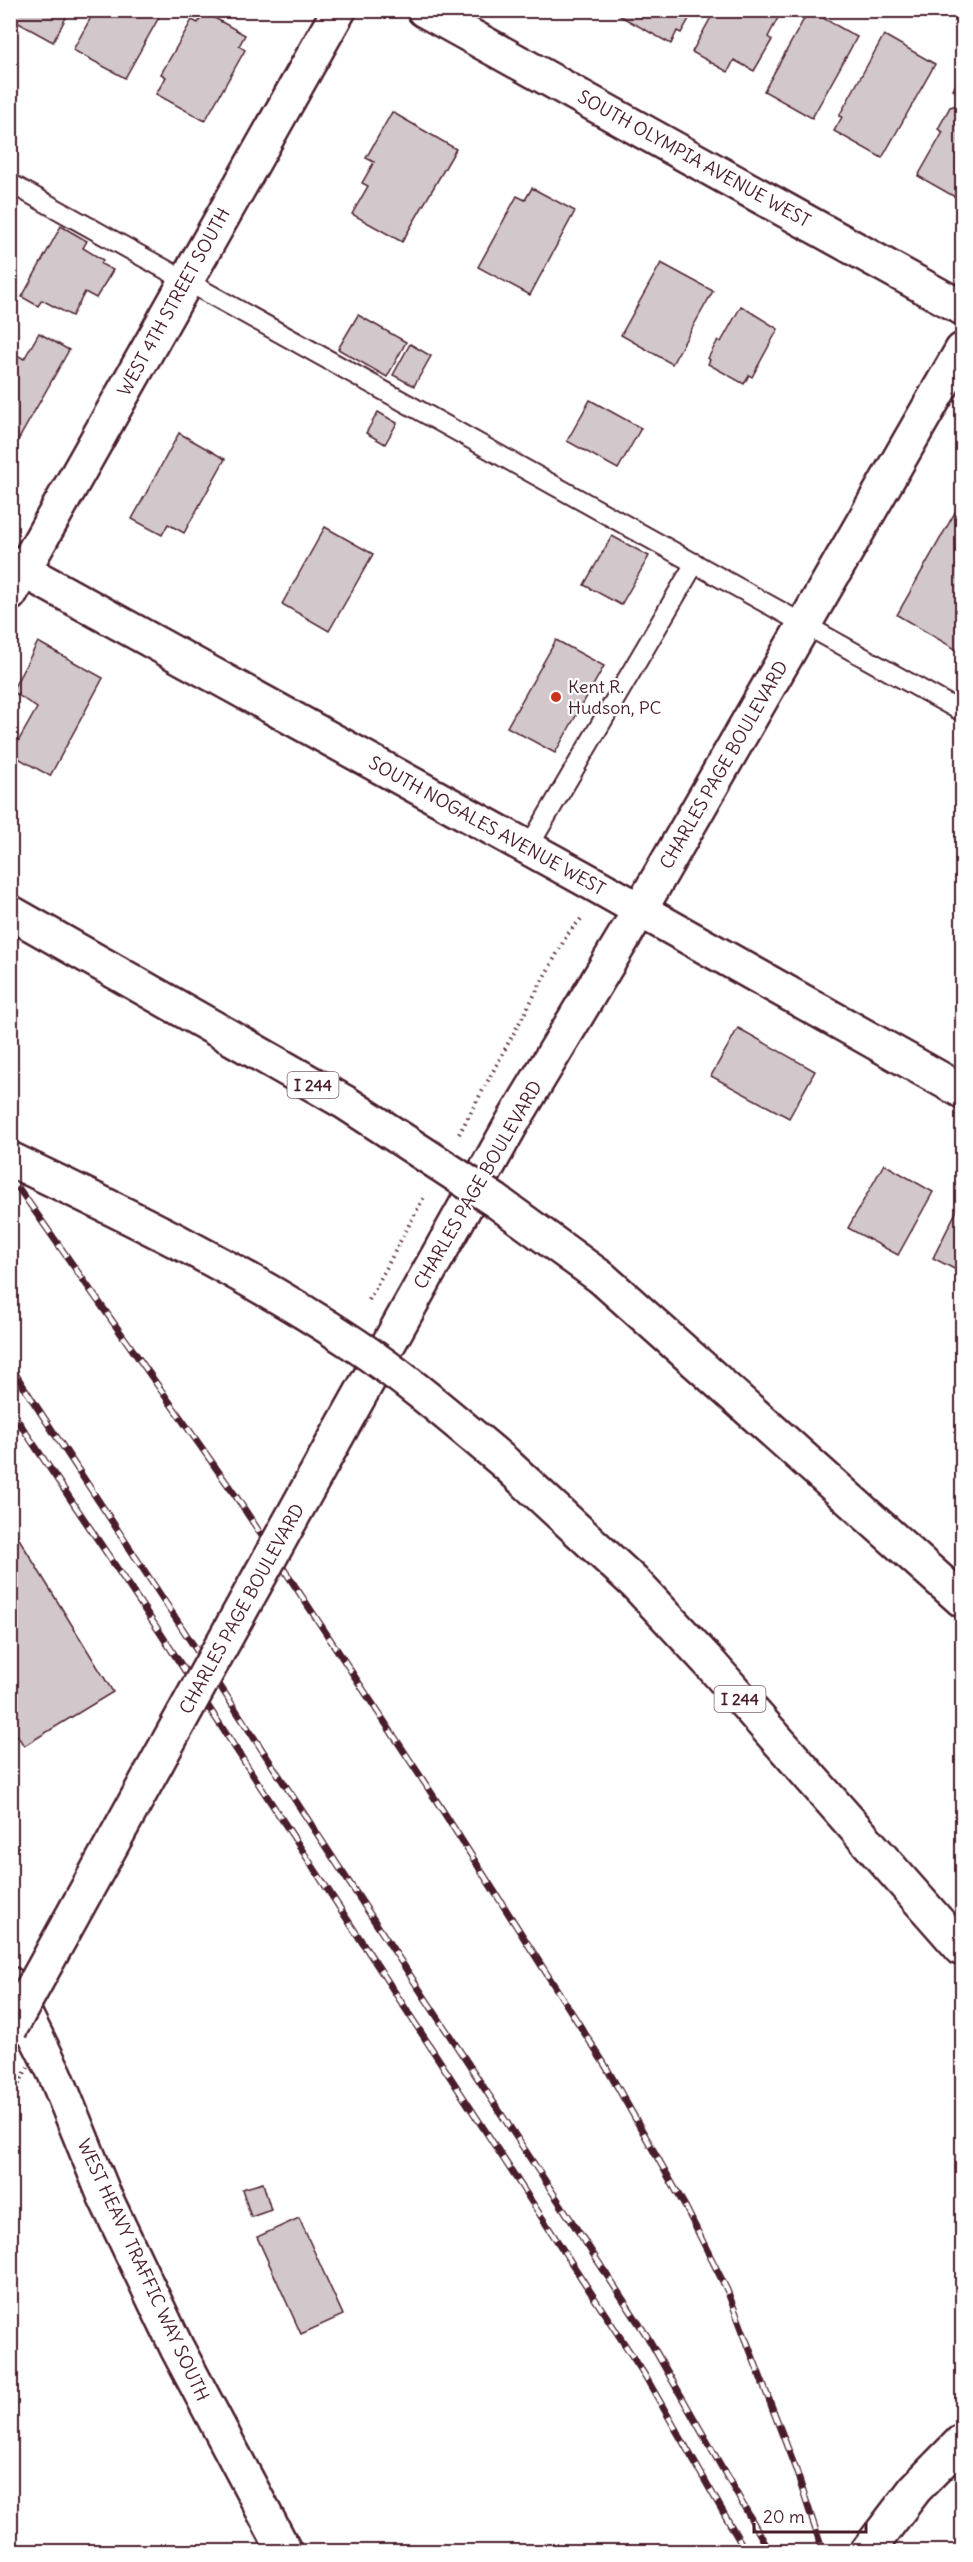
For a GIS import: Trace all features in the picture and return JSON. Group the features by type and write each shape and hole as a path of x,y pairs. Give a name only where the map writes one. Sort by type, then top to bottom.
{"main road":[{"name":"WEST 4TH STREET SOUTH","path":"15,576 186,281 339,10"},
{"name":"SOUTH OLYMPIA AVENUE WEST","path":"424,10 963,308"},
{"name":"CHARLES PAGE BOULEVARD","path":"10,2029 512,1123 640,910 963,350"},
{"name":"SOUTH NOGALES AVENUE WEST","path":"15,576 528,848 963,1091"},
{"name":"I 244","path":"10,912 346,1103 496,1201 602,1278 963,1600"},
{"name":"I 244","path":"10,1159 139,1222 267,1290 355,1345 436,1405 504,1462 636,1584 707,1660 963,1949"},
{"name":"WEST HEAVY TRAFFIC WAY SOUTH","path":"10,1984 55,2074 105,2197 177,2348 285,2552"},
{"path":"867,2552 915,2489 963,2441"}],"lane":[{"path":"10,183 963,712"},
{"path":"528,848 695,563"}],"building":[{"path":"13,10 70,10 53,42 13,20 17,13"},
{"path":"95,10 163,10 125,78 73,50"},
{"path":"623,10 694,10 681,33 677,31 671,44 620,16"},
{"path":"715,10 782,10 768,37 772,40 754,71 734,60 728,72 692,52"},
{"path":"809,10 857,37 812,118 764,91"},
{"path":"204,12 245,35 239,46 245,50 205,121 156,94 166,77 161,74 192,20 198,23"},
{"path":"884,35 935,64 882,158 834,131 842,117 839,116"},
{"path":"962,73 962,95 953,90"},
{"path":"962,95 962,201 918,176 943,132 938,129 950,107 957,105"},
{"path":"392,112 456,149 402,242 352,214 368,186 362,183 374,162 366,158"},
{"path":"532,188 575,211 530,295 478,267 517,196 525,200"},
{"path":"61,226 87,241 83,248 103,260 101,264 113,270 96,298 85,292 72,316 42,300 38,306 22,297"},
{"path":"661,263 713,291 672,364 621,335"},
{"path":"741,306 778,329 752,377 749,375 744,384 708,364 710,360 708,358 718,340 721,342"},
{"path":"358,315 406,342 387,377 338,349"},
{"path":"39,333 69,350 12,451 10,354 12,352 24,359"},
{"path":"410,344 431,356 414,386 393,375"},
{"path":"590,400 641,428 618,469 567,441"},
{"path":"378,412 397,423 385,444 366,433"},
{"path":"179,433 225,459 184,533 168,524 162,535 132,519"},
{"path":"962,500 962,653 897,615"},
{"path":"325,527 373,554 329,631 282,604"},
{"path":"612,536 649,556 621,605 584,585"},
{"name":"Kent R. Hudson, PC","path":"556,640 604,666 555,753 507,727"},
{"path":"38,642 103,678 50,776 11,754 37,708 12,691"},
{"path":"738,1028 815,1071 789,1118 711,1076"},
{"path":"884,1164 933,1192 898,1255 848,1228"},
{"path":"959,1206 962,1207 962,1273 933,1258"},
{"path":"10,1524 113,1692 24,1746 10,1724"},
{"path":"263,2183 271,2210 251,2217 242,2189"},
{"path":"299,2218 343,2315 301,2334 257,2237"}],"railway":[{"path":"10,1176 235,1495 434,1797 605,2065 686,2208 727,2290 796,2470 823,2552"},
{"path":"10,1366 647,2336 770,2552"},
{"path":"10,1409 159,1631 644,2374 746,2552"}],"place":[{"name":"Kent R. Hudson, PC","path":"556,697"}]}
